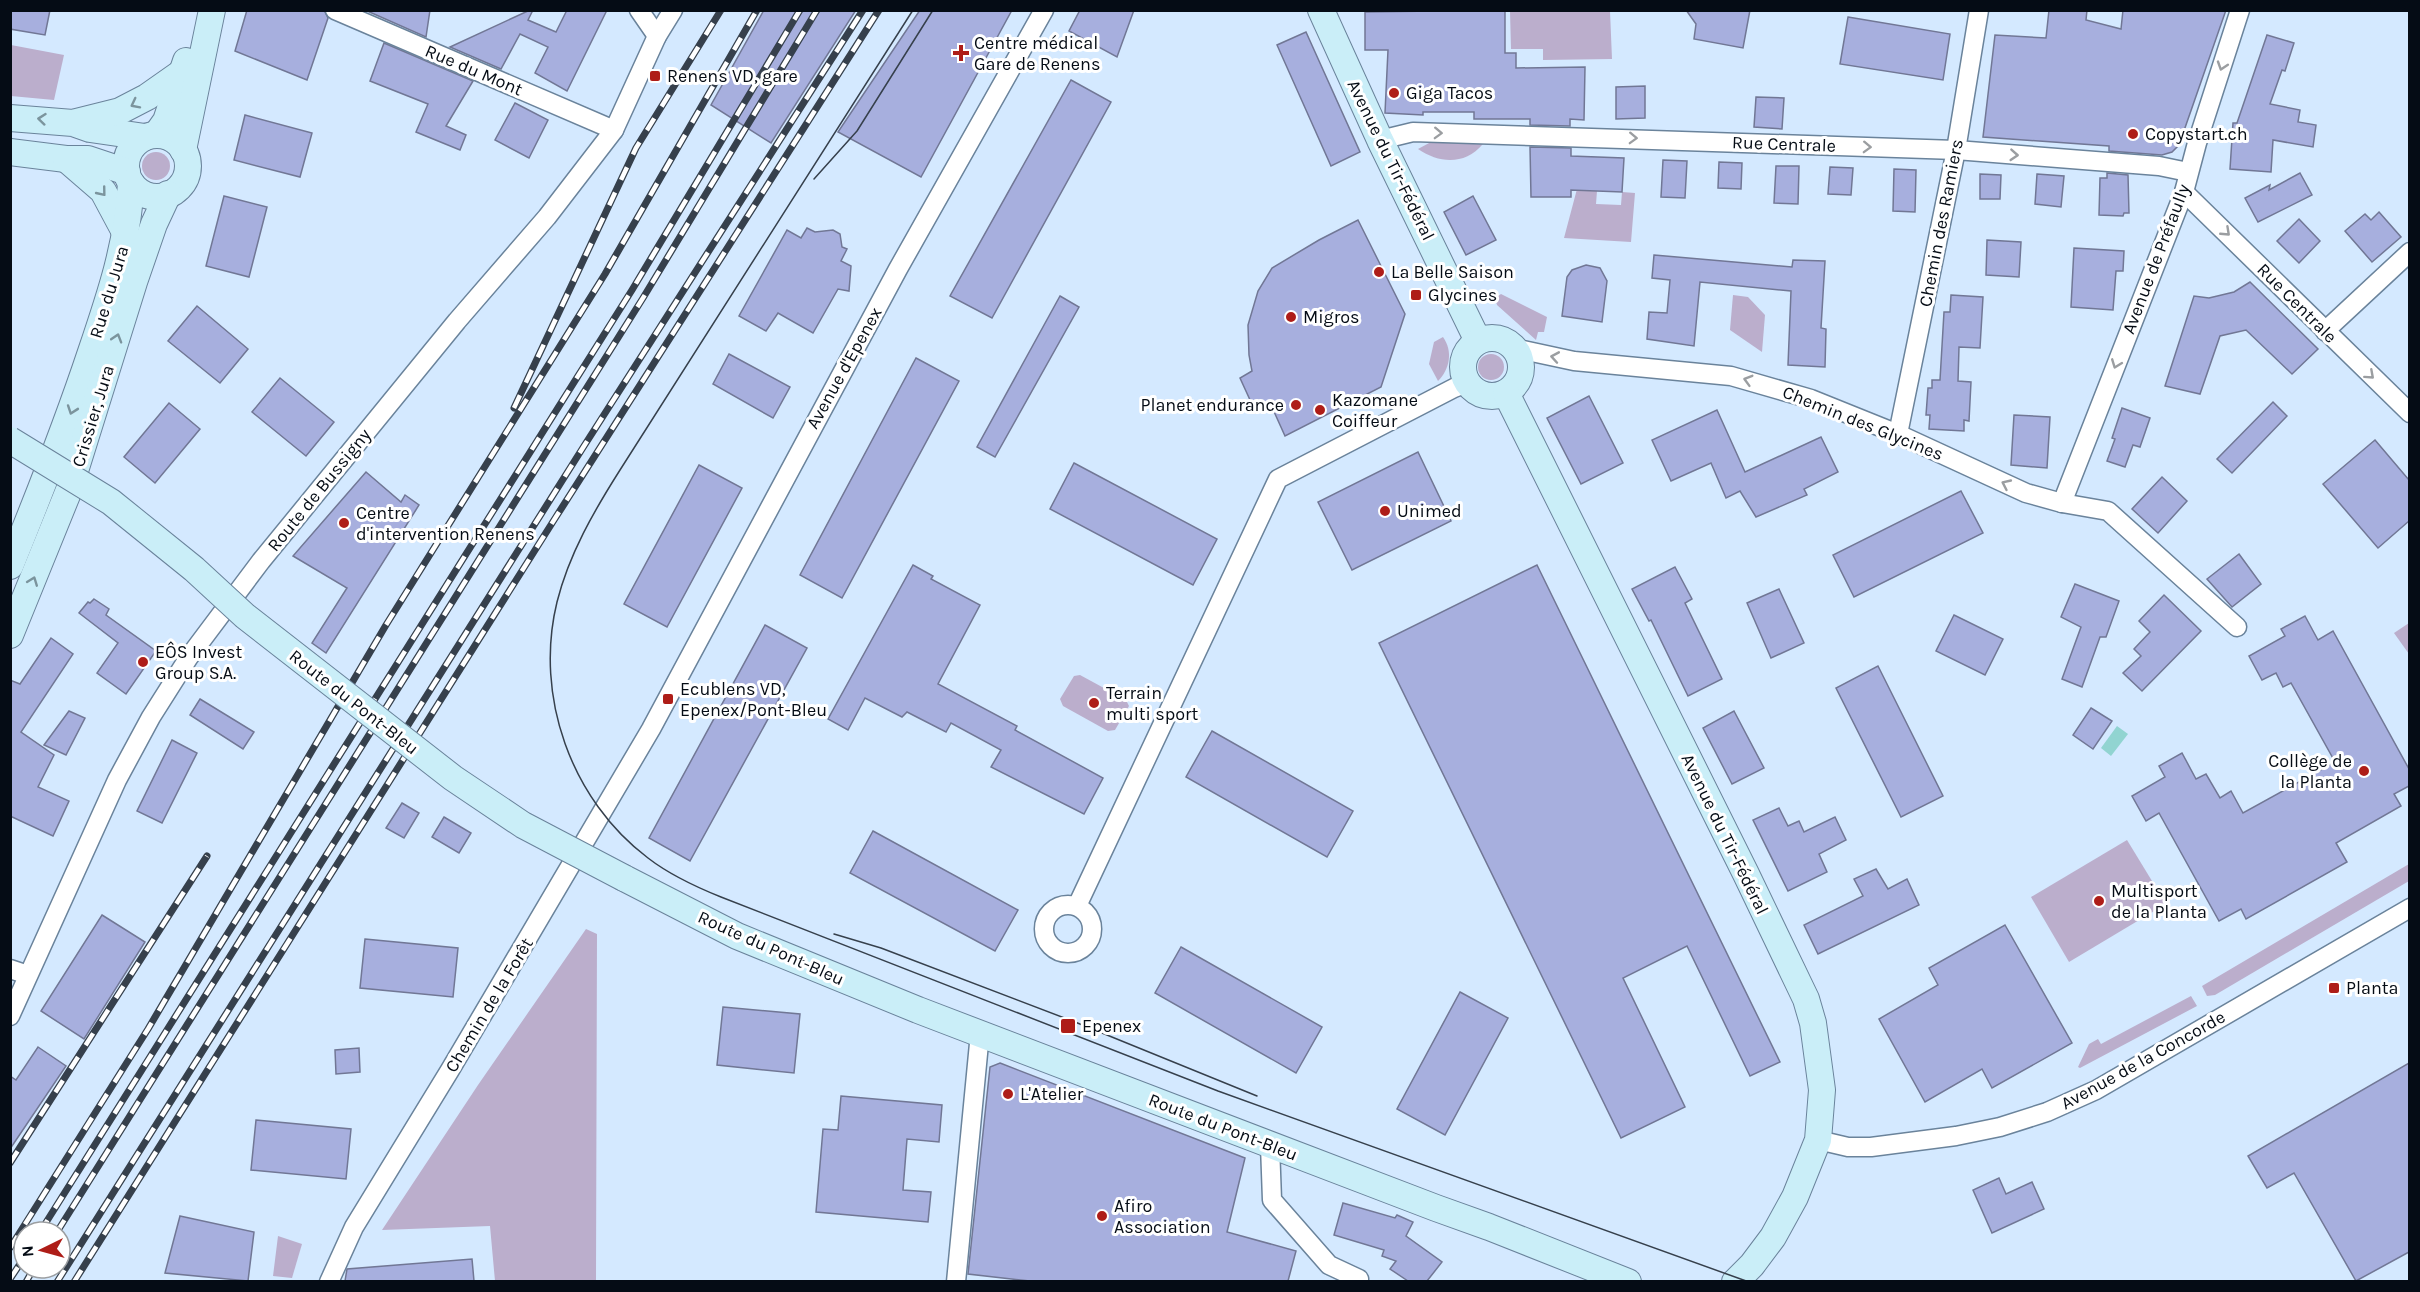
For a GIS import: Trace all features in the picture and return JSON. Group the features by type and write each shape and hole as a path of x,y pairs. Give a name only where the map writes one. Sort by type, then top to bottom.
{"main road":[{"path":"129,178 128,155 137,142 150,136 166,121 184,71 197,10"},
{"path":"183,150 212,10"},
{"name":"Avenue du Tir-Fédéral","path":"1321,10 1380,140 1478,341"},
{"path":"73,123 120,111 147,97 184,71"},
{"path":"10,118 73,123 90,129 172,139 183,150 187,172 177,189 158,197 138,190 129,178 88,159 66,159 10,152"},
{"path":"66,159 103,191 126,234"},
{"name":"Rue du Jura","path":"10,566 64,433 117,276 126,234 129,178"},
{"name":"Crissier, Jura","path":"10,635 69,490 137,272 154,224 168,194"},
{"path":"1498,338 1507,341 1514,348 1520,360 1521,372 1518,381 1506,393 1497,396 1479,394 1467,383 1463,375 1464,358 1467,351 1478,341 1498,338"},
{"name":"Avenue du Tir-Fédéral","path":"1506,393 1806,999 1813,1023 1821,1075 1822,1118 1818,1140 1795,1197 1773,1237 1752,1265 1735,1281"},
{"name":"Route du Pont-Bleu","path":"10,440 111,502 194,569 245,616 453,778 523,825 624,878 737,936 918,1010 1628,1281"}],"street":[{"name":"Rue du Mont","path":"335,10 614,130"},
{"path":"639,10 657,36"},
{"name":"Route de Bussigny","path":"10,1016 117,780 151,717 189,657 261,561 458,321 547,218 614,130 657,36 673,10"},
{"name":"Avenue d'Epenex","path":"651,729 898,269 1044,10"},
{"name":"Chemin des Ramiers","path":"1898,434 1956,150 1979,10"},
{"name":"Avenue de Préfaully","path":"2062,503 2184,192 2188,172 2240,10"},
{"name":"Rue Centrale","path":"1380,140 1413,132 1956,150 2159,166 2188,172"},
{"name":"Rue Centrale","path":"2184,192 2409,413"},
{"path":"2325,331 2409,252"},
{"name":"Chemin des Glycines","path":"1514,348 1575,361 1731,375 1811,399 1898,434 2026,493 2062,503 2108,511 2237,627"},
{"path":"1077,906 1278,479 1467,383"},
{"name":"Chemin de la Forêt","path":"329,1281 354,1227 450,1070 651,729"},
{"name":"Avenue de la Concorde","path":"1818,1140 1848,1147 1905,1143 2000,1127 2047,1112 2096,1090 2409,908"},
{"path":"10,969 28,975"},
{"path":"956,1281 980,1033"},
{"path":"1270,1145 1272,1200 1329,1265 1359,1279"}],"shaded area":[{"path":"1510,11 1610,11 1612,59 1543,60 1543,49 1511,49"},
{"path":"11,45 64,55 54,100 11,96"},
{"path":"1431,142 1483,144 1468,156 1443,160 1418,149"},
{"path":"156,152 166,156 170,166 166,176 156,180 146,176 142,166 146,156"},
{"path":"1577,189 1597,191 1596,204 1621,205 1622,192 1635,193 1631,242 1564,238"},
{"path":"1501,294 1547,317 1544,332 1538,332 1536,340 1497,305 1495,298"},
{"path":"1733,295 1748,297 1765,315 1762,352 1730,330"},
{"path":"1443,337 1448,348 1449,360 1438,381 1429,364 1434,342"},
{"path":"1491,354 1500,358 1504,367 1500,376 1491,380 1482,376 1478,367 1482,358"},
{"path":"2409,623 2409,654 2394,633"},
{"name":"Terrain multi sport","path":"1080,675 1126,700 1129,706 1115,730 1108,731 1063,706 1060,699 1074,676"},
{"path":"2117,726 2128,734 2111,756 2101,748"},
{"name":"Multisport de la Planta","path":"2127,840 2166,904 2069,962 2031,897"},
{"path":"2409,864 2409,881 2215,995 2207,996 2202,986"},
{"path":"586,929 597,934 596,1281 495,1281 490,1226 382,1230 478,1085"},
{"path":"2191,996 2197,1006 2080,1068 2078,1067 2089,1044 2098,1039 2101,1044"},
{"path":"278,1236 302,1244 292,1278 273,1276"}],"building":[{"path":"10,10 50,10 45,35 10,29"},
{"path":"247,10 324,10 328,18 307,80 235,51"},
{"path":"365,10 430,10 426,37"},
{"path":"533,10 528,20 556,32 567,10 607,10 567,91 535,73 548,47 520,34 501,69 450,47"},
{"path":"764,10 856,10 771,143 711,105"},
{"path":"920,10 1012,10 921,177 838,132"},
{"path":"1080,10 1134,10 1117,57 1069,31"},
{"path":"1505,10 1505,53 1516,53 1516,68 1585,67 1584,120 1570,119 1570,126 1530,125 1530,119 1474,119 1474,112 1423,112 1423,115 1385,113 1388,50 1365,50 1365,12"},
{"path":"1686,10 1750,10 1743,48 1694,39 1696,24"},
{"path":"2049,10 2087,10 2086,20 2121,29 2123,10 2226,10 2179,145 2172,152 2162,155 2109,151 2109,146 1983,137 1995,35 2046,38"},
{"path":"1848,17 1950,34 1943,80 1840,64"},
{"path":"1306,32 1360,152 1331,166 1277,45"},
{"path":"2267,35 2294,43 2285,71 2282,70 2270,104 2300,110 2298,122 2316,125 2313,147 2273,140 2271,172 2230,169 2233,123 2237,123"},
{"path":"384,43 473,81 446,126 466,135 460,150 416,132 428,104 370,81"},
{"path":"1071,80 1111,102 992,318 950,296"},
{"path":"1645,86 1645,118 1616,119 1616,87"},
{"path":"1756,97 1784,98 1782,129 1754,127"},
{"path":"515,103 548,120 529,158 495,140"},
{"path":"245,115 312,133 300,177 234,160"},
{"path":"1530,147 1571,148 1571,156 1624,158 1622,192 1571,190 1571,197 1531,197"},
{"path":"1663,160 1687,161 1685,198 1661,197"},
{"path":"1719,162 1742,163 1741,189 1718,188"},
{"path":"1776,166 1799,166 1798,204 1774,203"},
{"path":"1830,167 1853,168 1851,195 1828,194"},
{"path":"1894,169 1916,170 1915,212 1893,211"},
{"path":"2107,173 2128,175 2129,213 2124,213 2123,216 2099,215 2100,178 2107,178"},
{"path":"2300,173 2312,195 2258,222 2245,198 2270,185 2269,190"},
{"path":"1980,174 2001,175 2000,199 1980,199"},
{"path":"2037,174 2064,176 2061,207 2035,204"},
{"path":"224,196 267,207 249,277 206,266"},
{"path":"1473,196 1496,240 1466,255 1444,212"},
{"path":"2379,212 2401,237 2372,262 2345,231 2365,214 2371,220"},
{"path":"2299,219 2320,241 2299,263 2277,241"},
{"path":"1358,220 1405,314 1381,387 1285,436 1271,405 1256,413 1240,378 1252,371 1248,325 1258,291 1272,268"},
{"path":"807,228 815,232 833,230 840,234 842,247 847,249 841,261 851,266 849,291 838,289 813,333 778,313 766,331 739,316 787,230 801,238"},
{"path":"1987,240 2021,242 2019,277 1986,275"},
{"path":"2074,248 2124,251 2123,271 2116,271 2113,310 2071,307"},
{"path":"1654,255 1792,267 1793,260 1825,261 1821,328 1826,329 1825,367 1788,365 1791,291 1700,282 1694,346 1647,339 1649,312 1667,313 1670,280 1652,278"},
{"path":"1586,265 1600,268 1607,281 1602,322 1562,316 1567,277 1572,270"},
{"path":"2250,282 2318,349 2292,374 2246,330 2220,336 2200,394 2165,386 2194,296 2209,298 2234,292"},
{"path":"1951,295 1983,297 1980,348 1959,347 1958,381 1971,382 1969,421 1964,420 1964,431 1929,429 1930,415 1926,415 1928,388 1932,388 1932,380 1940,380 1944,312 1950,312"},
{"path":"1060,296 1079,307 995,457 977,447"},
{"path":"197,306 248,349 220,383 168,341"},
{"path":"729,354 790,387 773,418 713,384"},
{"path":"916,358 959,381 842,598 800,575"},
{"path":"280,378 334,422 306,456 252,412"},
{"path":"1589,396 1623,463 1581,484 1547,418"},
{"path":"2273,402 2287,416 2232,473 2217,459"},
{"path":"169,403 200,429 155,483 124,457"},
{"path":"2122,408 2150,418 2140,447 2133,445 2125,467 2107,461"},
{"path":"1717,410 1745,472 1821,437 1838,472 1804,489 1807,495 1756,517 1740,491 1726,498 1711,463 1671,481 1652,440"},
{"path":"2014,415 2050,417 2047,468 2011,465"},
{"path":"2375,440 2409,480 2409,521 2378,548 2323,484"},
{"name":"Unimed","path":"1418,452 1451,521 1352,570 1318,502"},
{"path":"1074,463 1217,539 1193,585 1050,509"},
{"path":"699,465 742,488 667,627 624,604"},
{"path":"366,472 401,502 405,495 419,505 326,653 312,643 347,588 293,556"},
{"path":"2162,477 2187,501 2158,533 2132,509"},
{"path":"1961,491 1983,533 1854,597 1833,555"},
{"path":"2239,554 2261,584 2232,607 2207,579"},
{"path":"913,565 933,576 931,579 980,605 938,684 1017,726 1015,730 1103,778 1084,814 991,767 1001,750 951,723 946,732 907,712 902,717 865,698 848,730 828,719"},
{"path":"1537,565 1780,1062 1750,1076 1687,946 1623,978 1685,1107 1621,1138 1379,643"},
{"path":"1675,567 1692,599 1685,603 1722,679 1688,696 1651,620 1649,621 1632,589"},
{"path":"2075,584 2119,601 2106,637 2100,637 2082,687 2062,679 2081,627 2061,617"},
{"path":"1779,589 1804,643 1771,658 1747,603"},
{"path":"2164,595 2201,631 2142,691 2123,673 2141,656 2134,649 2150,632 2139,621"},
{"path":"94,599 109,609 106,615 156,651 126,694 97,673 118,643 79,613 88,602"},
{"path":"1954,615 2003,639 1985,675 1936,651"},
{"name":"Collège de la Planta","path":"2305,616 2318,640 2333,631 2409,769 2409,786 2394,794 2401,806 2336,843 2347,862 2246,919 2241,909 2219,921 2159,813 2146,821 2132,796 2165,777 2159,766 2182,753 2196,779 2206,774 2220,798 2231,791 2243,813 2335,762 2291,683 2283,687 2276,673 2262,680 2249,656 2285,636 2281,629"},
{"path":"765,625 807,648 690,861 649,838"},
{"path":"51,638 73,654 21,732 54,755 38,787 69,801 53,836 10,816 10,680 20,684"},
{"path":"1878,666 1943,796 1901,817 1836,688"},
{"path":"200,699 254,732 243,749 190,715"},
{"path":"2091,708 2112,721 2093,749 2073,735"},
{"path":"69,711 85,718 66,755 44,745"},
{"path":"1734,711 1764,768 1732,784 1703,728"},
{"path":"1212,731 1353,811 1327,857 1186,777"},
{"path":"172,740 197,753 162,823 137,811"},
{"path":"402,803 419,813 404,838 386,828"},
{"path":"1779,808 1788,826 1799,821 1804,832 1835,817 1846,840 1819,854 1827,872 1788,891 1753,820"},
{"path":"444,817 471,833 459,853 432,837"},
{"path":"873,831 1018,910 995,951 850,873"},
{"path":"1876,869 1888,889 1907,879 1919,905 1818,954 1804,925 1863,896 1854,879"},
{"path":"102,915 145,942 84,1039 41,1011"},
{"path":"2005,925 2072,1043 1992,1088 1982,1069 1925,1102 1879,1019 1938,985 1929,968"},
{"path":"365,939 458,948 453,997 360,988"},
{"path":"1181,947 1322,1027 1296,1073 1155,993"},
{"path":"1460,992 1508,1018 1445,1135 1397,1109"},
{"path":"723,1007 800,1014 794,1073 717,1065"},
{"path":"38,1047 66,1066 10,1149 10,1076 16,1080"},
{"path":"359,1048 360,1072 336,1074 335,1050"},
{"name":"Afiro Association","path":"1000,1063 1245,1158 1227,1232 1296,1251 1288,1281 1030,1281 968,1274 990,1067"},
{"path":"2409,1063 2409,1252 2356,1281 2294,1173 2267,1188 2248,1156"},
{"path":"841,1096 942,1105 939,1142 907,1139 903,1190 931,1192 928,1222 816,1212 823,1129 838,1130"},
{"path":"256,1120 351,1129 346,1179 251,1170"},
{"path":"1999,1178 2006,1194 2032,1182 2044,1209 1992,1233 1973,1190"},
{"path":"1343,1203 1395,1218 1397,1215 1413,1222 1406,1236 1442,1262 1427,1281 1408,1281 1390,1269 1396,1261 1382,1256 1384,1250 1334,1235"},
{"path":"180,1216 254,1232 248,1281 165,1273"},
{"path":"472,1259 474,1281 345,1281 347,1269"}],"tram line":[{"path":"913,10 610,485 583,533 568,567 557,602 551,638 551,674 555,709 565,744 579,776 598,807 621,834 648,858 674,875 712,893 1218,1091 1749,1282"},
{"path":"814,179 857,131 933,10"},
{"path":"834,934 881,948 1075,1022 1257,1096"}],"railway":[{"path":"514,408 636,148 721,10"},
{"path":"10,1248 148,1029 386,625 605,274 757,10"},
{"path":"48,1220 632,290 800,10"},
{"path":"65,1220 643,298 817,10"},
{"path":"57,1282 584,446 863,10"},
{"path":"74,1282 554,520 879,10"},
{"path":"10,1163 207,856"}],"place":[{"name":"Centre médical Gare de Renens","path":"961,53"},
{"name":"Renens VD, gare","path":"655,76"},
{"name":"Giga Tacos","path":"1394,93"},
{"name":"Copystart.ch","path":"2133,134"},
{"name":"La Belle Saison","path":"1379,272"},
{"name":"Glycines","path":"1416,295"},
{"name":"Migros","path":"1291,317"},
{"name":"Planet endurance","path":"1296,405"},
{"name":"Kazomane Coiffeur","path":"1320,410"},
{"name":"Unimed","path":"1385,511"},
{"name":"Centre d'intervention Renens","path":"344,523"},
{"name":"EÔS Invest Group S.A.","path":"143,662"},
{"name":"Ecublens VD, Epenex/Pont-Bleu","path":"668,699"},
{"name":"Terrain multi sport","path":"1094,703"},
{"name":"Collège de la Planta","path":"2364,771"},
{"name":"Multisport de la Planta","path":"2099,901"},
{"name":"Planta","path":"2334,988"},
{"name":"Epenex","path":"1068,1026"},
{"name":"L'Atelier","path":"1008,1094"},
{"name":"Afiro Association","path":"1102,1216"}]}
